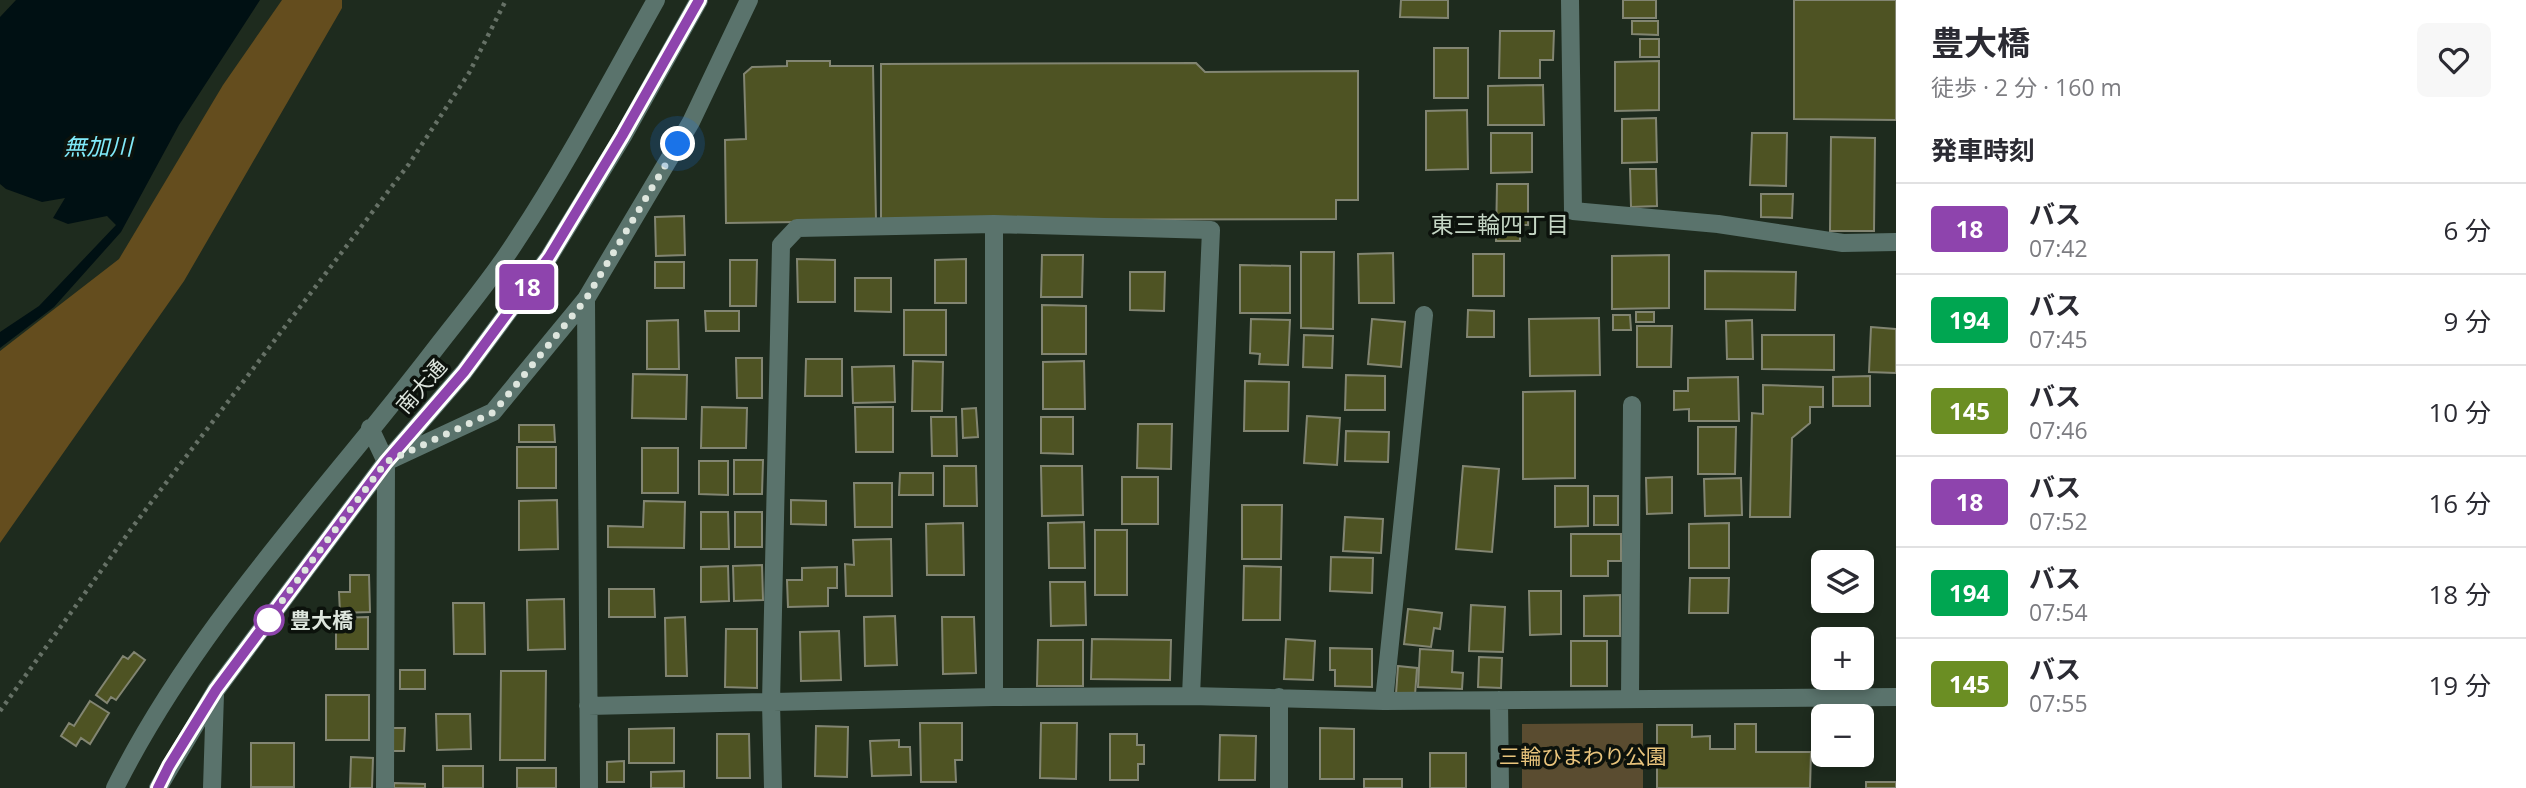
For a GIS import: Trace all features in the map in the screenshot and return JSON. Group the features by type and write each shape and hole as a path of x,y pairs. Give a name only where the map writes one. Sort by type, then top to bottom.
{"street":[{"name":"南大通","path":"116,788 134,750 185,668 283,537 431,355 517,240 656,0"},
{"name":"南大通","path":"158,788 216,690 386,462 464,372 549,257 699,0"},
{"path":"386,462 494,412 586,299 691,122 749,0"},
{"path":"1570,0 1573,211 1718,224 1843,243 1896,242"},
{"path":"994,224 994,698"},
{"path":"773,788 771,702 781,245 797,228 994,224 1211,230 1191,696"},
{"path":"586,299 589,788"},
{"path":"1384,701 1423,315"},
{"path":"1630,699 1632,405"},
{"path":"370,428 386,462 385,788"},
{"path":"212,788 216,690"},
{"path":"588,706 1191,696 1384,701 1896,697"},
{"path":"1279,697 1279,788"},
{"path":"1499,700 1500,788"}],"path":[{"path":"0,711 134,525 408,164 469,73 506,0"}],"green space":[{"name":"三輪ひまわり公園","path":"1643,723 1643,788 1522,788 1522,724"}],"shaded area":[{"path":"282,0 342,0 342,8 184,281 0,543 0,351 119,259 223,85"}],"water":[{"name":"無加川","path":"16,0 260,0 179,125 121,232 54,307 0,348 0,332 39,306 116,225 107,216 68,224 53,218 65,198 42,202 6,189 0,184 0,17"}],"building":[{"path":"1401,0 1448,0 1448,18 1400,17"},
{"path":"1623,0 1656,0 1656,18 1623,18"},
{"path":"1794,0 1896,0 1896,120 1794,119"},
{"path":"1632,21 1658,21 1658,35 1632,34"},
{"path":"1500,31 1554,31 1553,60 1540,60 1540,78 1499,78"},
{"path":"1640,39 1659,39 1659,57 1640,57"},
{"path":"1434,48 1468,48 1468,98 1434,98"},
{"path":"787,61 830,61 830,66 873,66 876,221 726,223 725,140 746,139 744,74 752,67 787,66"},
{"path":"1659,61 1659,110 1615,111 1615,62"},
{"path":"1196,63 1205,72 1358,71 1358,200 1336,200 1336,219 881,220 881,64"},
{"path":"1543,85 1544,125 1488,125 1488,86"},
{"path":"1467,110 1468,169 1426,170 1426,111"},
{"path":"1656,118 1657,162 1622,163 1622,119"},
{"path":"1491,133 1532,133 1532,172 1491,173"},
{"path":"1752,133 1787,133 1786,186 1750,185"},
{"path":"1831,137 1875,138 1874,231 1830,231"},
{"path":"1630,169 1656,169 1657,206 1631,207"},
{"path":"1497,184 1528,184 1528,225 1520,225 1520,241 1496,241"},
{"path":"1761,194 1793,194 1792,218 1761,217"},
{"path":"684,216 685,255 656,256 655,217"},
{"path":"1301,252 1334,252 1333,329 1301,328"},
{"path":"1393,253 1394,303 1359,303 1358,254"},
{"path":"1473,254 1504,254 1504,296 1473,296"},
{"path":"1042,255 1083,255 1082,297 1041,297"},
{"path":"1669,255 1669,308 1612,309 1612,256"},
{"path":"797,259 835,260 835,302 798,302"},
{"path":"966,259 966,303 935,303 935,260"},
{"path":"730,260 757,260 756,306 730,306"},
{"path":"655,262 684,262 684,288 655,288"},
{"path":"1240,265 1290,266 1290,313 1240,313"},
{"path":"1705,271 1796,272 1795,310 1705,309"},
{"path":"1130,272 1165,272 1164,311 1130,310"},
{"path":"855,278 891,278 891,312 855,311"},
{"path":"1042,305 1086,306 1086,354 1042,354"},
{"path":"904,310 946,310 946,355 904,355"},
{"path":"1468,310 1494,311 1494,337 1467,337"},
{"path":"705,311 739,311 739,331 706,331"},
{"path":"1636,312 1654,312 1654,322 1636,322"},
{"path":"1613,315 1630,315 1631,330 1613,330"},
{"path":"1599,318 1600,375 1530,376 1529,319"},
{"path":"1251,319 1290,320 1288,365 1259,364 1260,354 1250,353"},
{"path":"1372,319 1405,322 1401,367 1368,364"},
{"path":"678,320 679,369 647,369 647,321"},
{"path":"1752,320 1753,359 1727,359 1726,321"},
{"path":"1637,326 1672,326 1671,367 1637,367"},
{"path":"1871,327 1896,329 1896,373 1869,372"},
{"path":"1304,335 1333,336 1332,368 1303,367"},
{"path":"1762,335 1834,335 1834,370 1762,369"},
{"path":"736,358 762,358 762,398 737,398"},
{"path":"806,359 842,359 842,396 805,396"},
{"path":"913,361 943,362 942,411 912,411"},
{"path":"1084,361 1085,409 1043,409 1043,362"},
{"path":"894,366 895,402 853,403 852,367"},
{"path":"633,374 687,375 686,419 632,418"},
{"path":"1346,375 1385,376 1385,410 1345,410"},
{"path":"1870,376 1870,406 1833,406 1833,377"},
{"path":"1738,377 1739,421 1689,421 1689,409 1674,410 1674,391 1688,391 1688,378"},
{"path":"1245,381 1289,382 1288,431 1244,431"},
{"path":"1763,385 1823,387 1823,407 1810,407 1810,423 1792,438 1790,517 1750,517 1752,413 1763,414"},
{"path":"1575,391 1575,478 1523,479 1523,392"},
{"path":"702,407 747,408 746,448 701,448"},
{"path":"855,407 893,407 893,452 856,452"},
{"path":"976,408 978,437 963,438 962,409"},
{"path":"1307,416 1340,418 1337,465 1304,463"},
{"path":"931,417 956,417 957,456 932,456"},
{"path":"1041,417 1073,417 1073,454 1041,453"},
{"path":"1138,424 1172,424 1171,469 1137,468"},
{"path":"519,425 554,425 555,442 519,442"},
{"path":"1698,427 1736,427 1735,474 1698,474"},
{"path":"1346,431 1389,432 1388,462 1345,461"},
{"path":"517,447 556,447 556,488 517,488"},
{"path":"642,448 678,448 678,493 642,493"},
{"path":"734,460 763,460 762,494 734,494"},
{"path":"699,461 728,461 728,495 699,494"},
{"path":"944,466 976,466 977,506 944,506"},
{"path":"1041,466 1082,466 1083,515 1042,516"},
{"path":"1463,466 1499,469 1492,552 1456,549"},
{"path":"900,473 933,473 933,495 899,495"},
{"path":"1122,477 1158,477 1158,524 1122,524"},
{"path":"1672,477 1672,513 1647,514 1646,478"},
{"path":"1741,478 1742,515 1705,516 1704,479"},
{"path":"854,483 892,483 892,527 855,527"},
{"path":"1555,486 1588,486 1588,526 1555,527"},
{"path":"1594,496 1618,496 1618,525 1594,525"},
{"path":"557,500 558,549 519,550 519,501"},
{"path":"791,500 826,501 826,525 791,524"},
{"path":"644,501 685,502 684,548 608,547 608,526 643,527"},
{"path":"1242,505 1282,505 1281,559 1242,559"},
{"path":"701,512 728,512 729,549 701,549"},
{"path":"735,512 762,512 762,547 735,547"},
{"path":"1345,517 1383,519 1381,553 1343,551"},
{"path":"1084,522 1085,568 1049,568 1048,523"},
{"path":"963,523 964,575 927,575 926,524"},
{"path":"1729,523 1729,568 1689,568 1689,524"},
{"path":"1095,530 1127,530 1127,595 1095,595"},
{"path":"1571,534 1621,534 1621,561 1608,561 1608,576 1571,576"},
{"path":"891,539 892,596 846,596 845,564 854,565 853,540"},
{"path":"1331,557 1373,558 1372,593 1330,591"},
{"path":"762,565 763,600 734,601 733,566"},
{"path":"728,566 729,601 701,602 701,567"},
{"path":"1244,566 1281,567 1280,620 1243,620"},
{"path":"837,567 837,588 828,588 828,606 788,607 787,580 802,580 802,568"},
{"path":"350,575 369,575 370,612 340,613 339,592 350,592"},
{"path":"1690,578 1729,578 1728,613 1689,613"},
{"path":"1050,582 1085,582 1086,625 1051,626"},
{"path":"609,589 654,589 655,617 609,617"},
{"path":"1529,591 1561,591 1561,634 1530,635"},
{"path":"1620,595 1620,636 1584,636 1584,596"},
{"path":"564,599 565,649 528,650 527,600"},
{"path":"453,603 484,603 485,654 454,654"},
{"path":"1471,605 1505,607 1503,652 1469,651"},
{"path":"1408,609 1442,613 1440,629 1434,628 1431,647 1404,644"},
{"path":"895,616 897,665 865,666 864,617"},
{"path":"368,617 368,649 336,649 336,618"},
{"path":"685,617 687,676 666,676 665,618"},
{"path":"942,617 974,617 976,673 943,674"},
{"path":"726,629 757,629 757,688 725,687"},
{"path":"839,631 841,680 801,681 800,632"},
{"path":"1092,639 1171,640 1170,680 1091,679"},
{"path":"1286,639 1315,641 1313,680 1284,679"},
{"path":"1038,640 1083,640 1083,686 1037,686"},
{"path":"1571,641 1607,641 1607,686 1571,686"},
{"path":"1330,648 1372,649 1372,687 1335,686 1335,670 1330,670"},
{"path":"1420,649 1453,651 1452,672 1463,673 1462,689 1418,687"},
{"path":"134,652 145,660 116,700 111,697 107,703 96,695 123,656 128,659"},
{"path":"1479,657 1502,658 1501,688 1478,687"},
{"path":"1398,666 1417,668 1415,695 1396,694"},
{"path":"400,670 425,670 425,689 400,689"},
{"path":"501,671 546,671 545,760 500,760"},
{"path":"326,695 369,695 369,740 326,740"},
{"path":"90,701 109,713 90,744 81,738 76,746 61,736 69,723 74,726"},
{"path":"436,714 470,714 471,749 437,750"},
{"path":"920,723 962,723 962,760 955,760 956,782 921,782"},
{"path":"1041,723 1077,723 1076,779 1040,778"},
{"path":"1735,724 1756,724 1756,752 1811,752 1810,788 1657,788 1657,725 1692,725 1692,737 1710,736 1710,749 1735,749"},
{"path":"816,726 848,727 847,777 815,776"},
{"path":"390,728 405,728 404,751 390,751"},
{"path":"674,728 674,763 629,763 629,729"},
{"path":"1320,728 1354,729 1354,779 1320,779"},
{"path":"717,734 749,734 750,778 717,778"},
{"path":"1110,734 1137,734 1137,745 1144,745 1144,764 1138,764 1138,780 1110,780"},
{"path":"1220,735 1256,736 1255,780 1219,780"},
{"path":"899,740 899,747 910,747 911,775 872,776 870,741"},
{"path":"251,743 294,743 294,787 251,787"},
{"path":"1430,753 1466,753 1466,788 1430,788"},
{"path":"351,757 373,758 372,788 350,788"},
{"path":"624,761 624,782 607,782 607,762"},
{"path":"443,766 483,766 483,788 443,788"},
{"path":"517,768 556,768 556,788 517,788"},
{"path":"684,771 684,788 651,788 651,772"},
{"path":"1364,779 1402,779 1402,788 1364,788"},
{"path":"1866,782 1896,782 1896,788 1866,788"},
{"path":"394,783 425,784 425,788 394,788"}],"bus line":[{"name":"18","path":"158,788 216,690 386,462 464,372 549,257 699,0"}],"place":[{"name":"豊大橋","path":"269,620"}],"district":[{"name":"東三輪四丁目","path":"1500,224"}],"route":[{"path":"269,620 264,625 386,462 494,412 586,299 678,144"}]}
